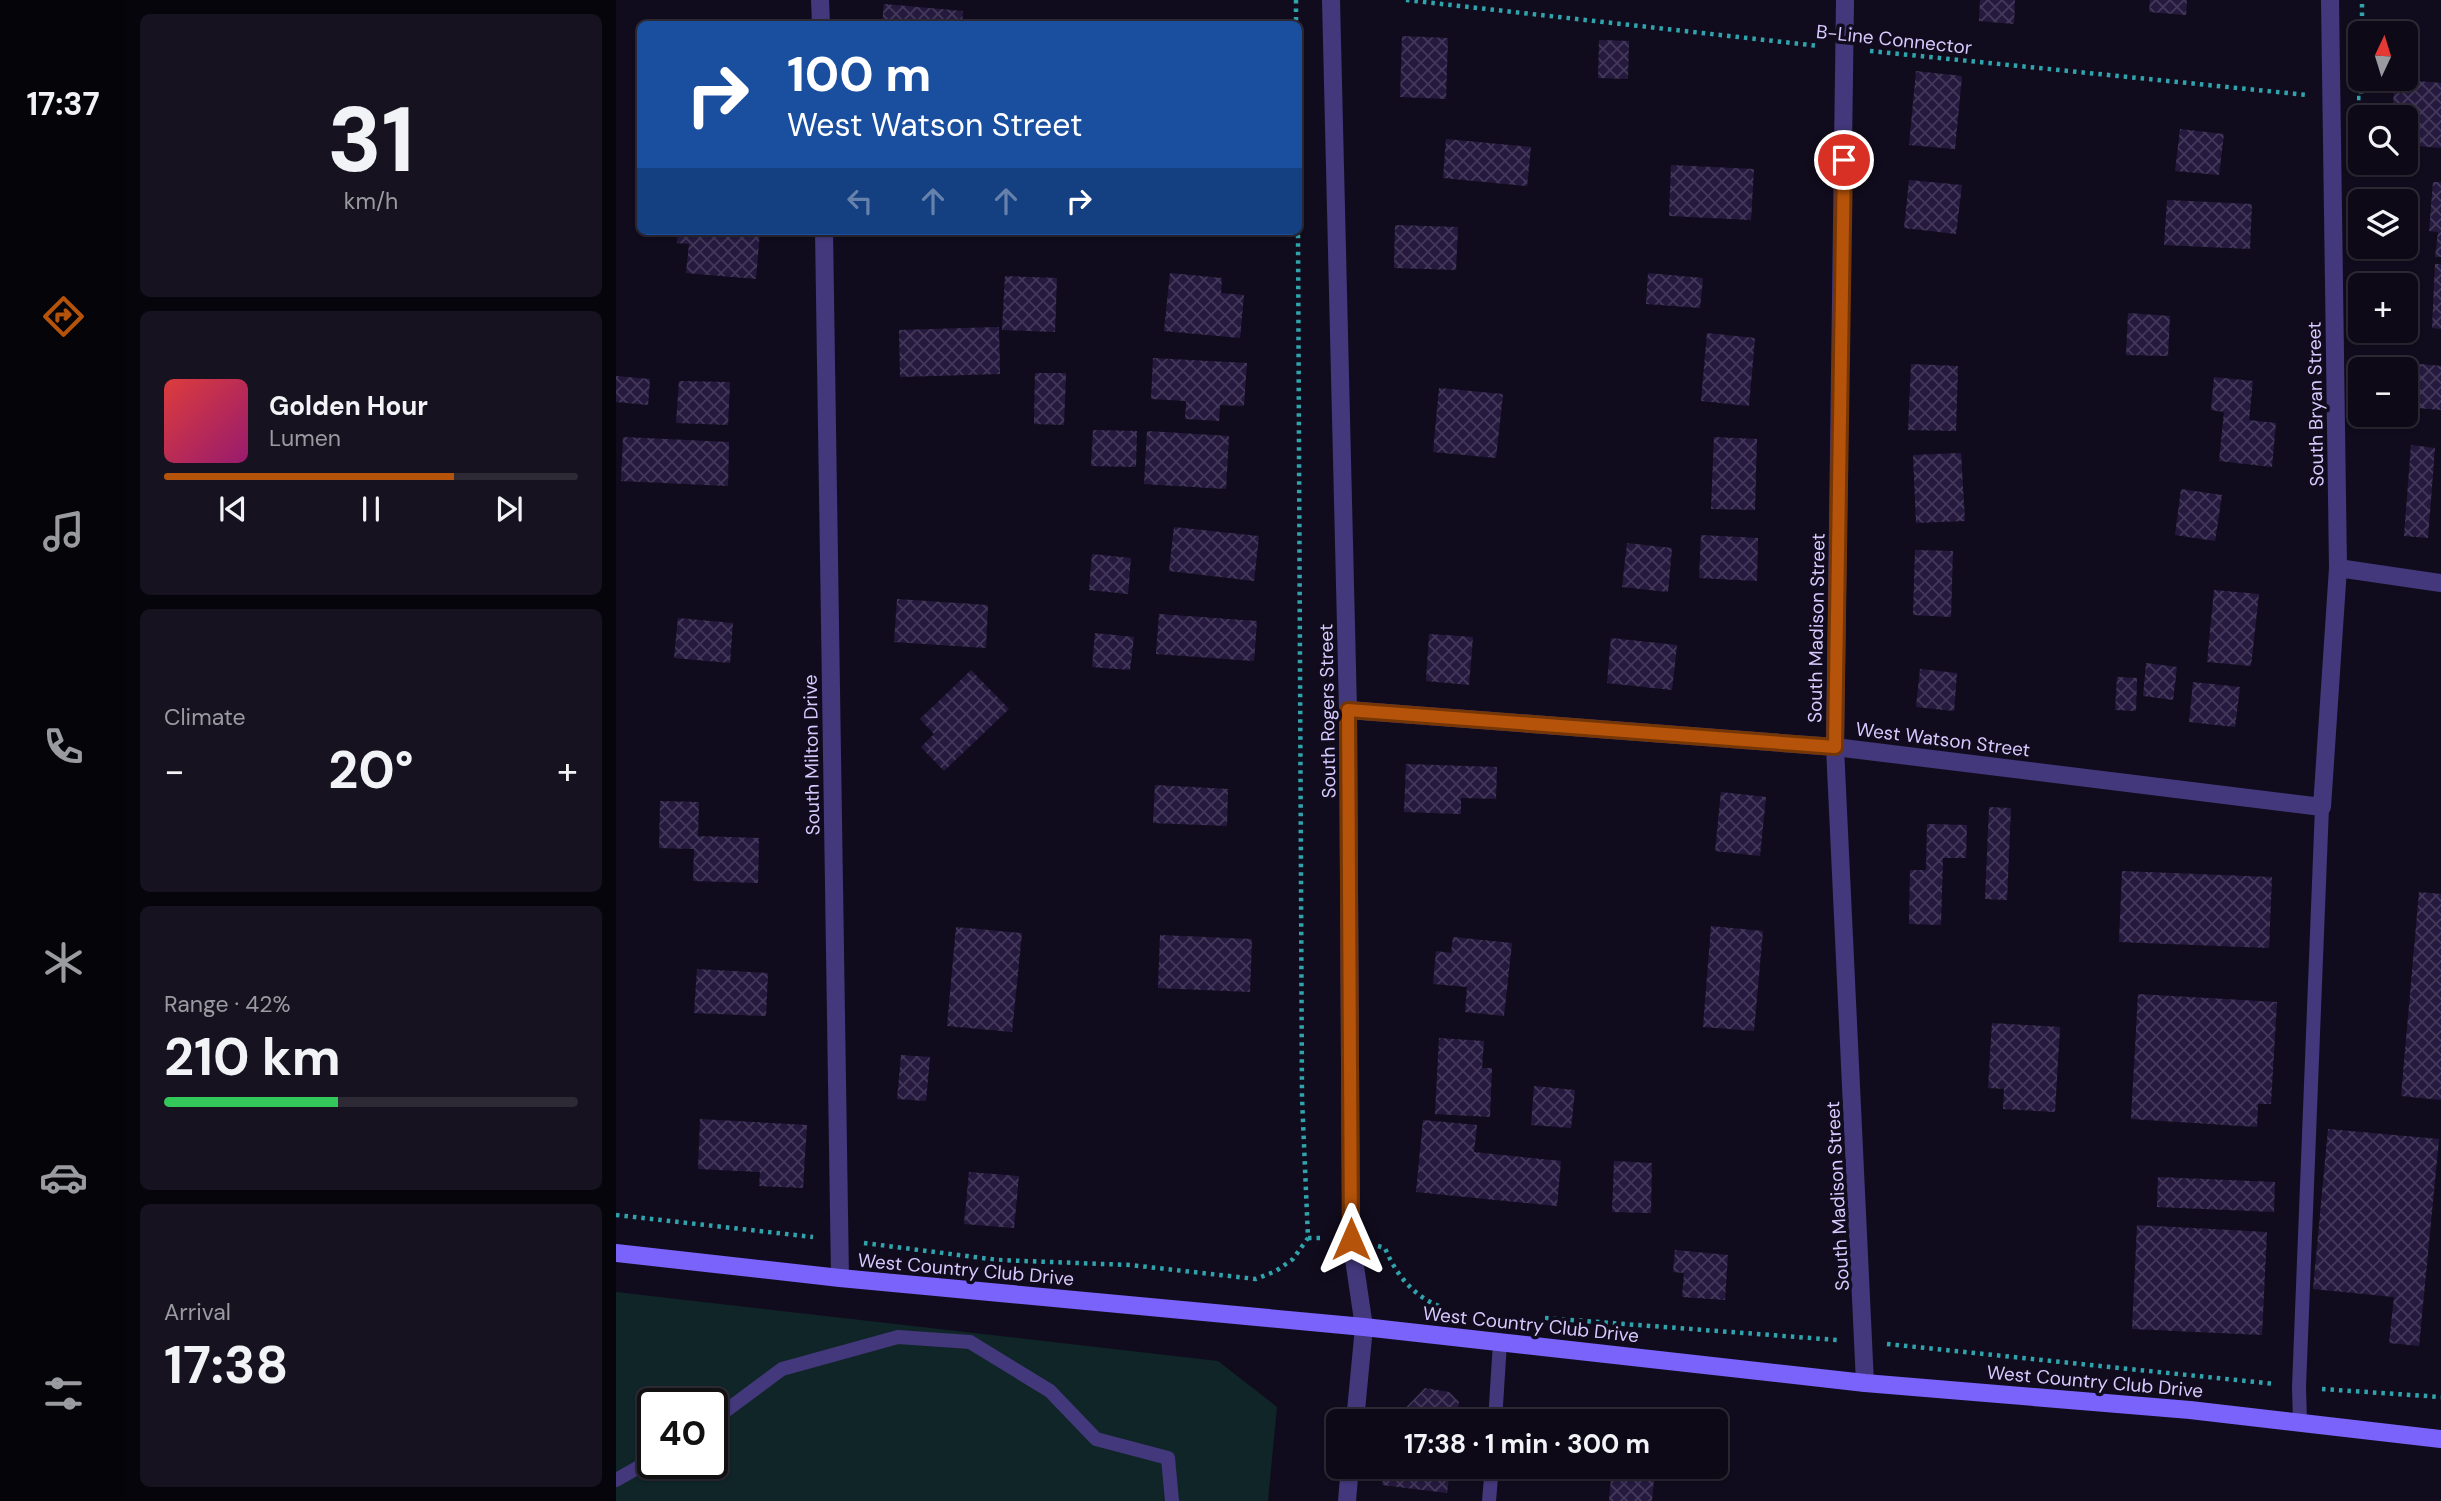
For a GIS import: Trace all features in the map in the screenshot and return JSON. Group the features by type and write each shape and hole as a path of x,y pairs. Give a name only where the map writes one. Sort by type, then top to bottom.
{"main road":[{"name":"West Country Club Drive","path":"616,1253 840,1278 1364,1327 1865,1383 2190,1410 2441,1439"}],"street":[{"path":"820,0 821,21"},
{"name":"South Rogers Street","path":"1332,0 1348,710 1351,1239 1364,1327 1356,1409"},
{"name":"South Madison Street","path":"1845,0 1835,747 1865,1383"},
{"name":"South Bryan Street","path":"2322,807 2338,568 2330,0"},
{"name":"South Milton Drive","path":"824,235 840,1278"},
{"path":"2338,568 2441,583"},
{"name":"West Watson Street","path":"1348,710 1835,747 2322,807"},
{"path":"1347,1501 1349,1479"}],"lane":[{"path":"2300,1423 2299,1387 2322,807"},
{"path":"728,1409 782,1369 898,1338 971,1342 1050,1391 1096,1439 1168,1458 1172,1501"},
{"path":"1496,1409 1500,1342"},
{"path":"616,1480 637,1468"},
{"path":"1489,1501 1491,1479"}],"path":[{"path":"1296,0 1296,21"},
{"name":"B-Line Connector","path":"1406,0 1846,49 2330,97 2361,99 2361,91"},
{"path":"2362,0 2362,21"},
{"path":"616,1215 998,1260 1130,1265 1256,1279 1276,1271 1293,1259 1308,1238 1301,1084 1298,235"}],"green space":[{"path":"616,1292 1218,1361 1277,1407 1268,1501 616,1501"}],"building":[{"path":"1980,0 2015,0 2014,24 1979,21"},
{"path":"2150,0 2187,0 2186,15 2149,12"},
{"path":"884,4 963,11 962,21 882,21"},
{"path":"1402,36 1448,38 1446,99 1400,97"},
{"path":"1599,40 1629,41 1628,79 1598,78"},
{"path":"1916,71 1962,76 1955,149 1909,145"},
{"path":"2418,81 2441,83 2441,148 2418,146 2418,105 2393,105 2394,91 2418,91"},
{"path":"2180,129 2224,134 2219,175 2175,171"},
{"path":"1446,139 1531,147 1527,186 1443,178"},
{"path":"1671,165 1754,169 1751,220 1669,216"},
{"path":"1909,180 1962,185 1956,234 1904,228"},
{"path":"2433,182 2441,182 2441,257 2435,257 2438,232 2429,231"},
{"path":"2167,200 2252,204 2250,249 2164,245"},
{"path":"1395,225 1458,227 1456,270 1394,268"},
{"path":"678,235 760,235 756,279 686,273 689,244 677,243"},
{"path":"2435,264 2441,264 2441,329 2432,328"},
{"path":"1170,273 1222,278 1221,293 1244,295 1240,338 1164,331"},
{"path":"1648,273 1703,278 1700,308 1646,304"},
{"path":"1005,276 1057,278 1055,332 1002,330"},
{"path":"2128,313 2170,316 2168,356 2126,355"},
{"path":"999,327 1000,374 900,377 899,330"},
{"path":"1707,333 1755,338 1749,406 1701,401"},
{"path":"1153,358 1247,363 1244,406 1220,405 1219,421 1185,419 1186,401 1151,399"},
{"path":"1911,364 1958,366 1956,431 1908,430"},
{"path":"2418,364 2441,366 2441,410 2418,408"},
{"path":"1035,373 1066,373 1064,425 1034,424"},
{"path":"616,376 650,379 648,405 616,402"},
{"path":"2214,377 2253,381 2249,420 2276,423 2272,467 2219,461 2224,412 2211,410"},
{"path":"679,381 730,382 728,425 676,423"},
{"path":"1439,388 1503,394 1496,458 1433,452"},
{"path":"1093,430 1137,431 1136,467 1091,466"},
{"path":"1147,431 1229,436 1226,489 1144,484"},
{"path":"623,437 729,442 728,486 621,481"},
{"path":"1714,437 1757,439 1755,510 1711,509"},
{"path":"2411,445 2435,448 2428,538 2404,536"},
{"path":"1961,453 1965,521 1916,523 1913,455"},
{"path":"2181,489 2222,495 2215,541 2175,535"},
{"path":"1174,527 1259,536 1254,581 1169,571"},
{"path":"1701,535 1758,538 1757,581 1699,578"},
{"path":"1627,543 1672,548 1668,592 1622,587"},
{"path":"1915,550 1953,551 1951,617 1913,615"},
{"path":"1092,554 1131,558 1128,594 1089,590"},
{"path":"2214,590 2259,594 2251,666 2207,662"},
{"path":"897,599 988,605 986,648 894,642"},
{"path":"1159,614 1257,621 1254,661 1156,654"},
{"path":"678,618 733,623 730,663 674,658"},
{"path":"1095,633 1134,637 1130,670 1092,667"},
{"path":"1429,634 1473,637 1469,685 1426,681"},
{"path":"1611,638 1677,645 1672,690 1607,683"},
{"path":"2146,663 2177,667 2173,700 2143,696"},
{"path":"1920,669 1957,673 1954,711 1916,707"},
{"path":"971,670 1009,709 944,771 921,747 934,734 920,719"},
{"path":"2117,677 2137,678 2136,711 2115,710"},
{"path":"2193,682 2240,687 2235,727 2189,722"},
{"path":"1406,764 1497,767 1496,799 1461,798 1461,814 1404,812"},
{"path":"1155,785 1228,789 1227,826 1153,823"},
{"path":"1721,792 1766,797 1760,856 1715,851"},
{"path":"660,801 699,802 698,836 759,838 758,883 693,881 694,849 659,848"},
{"path":"1989,807 2011,808 2007,900 1985,899"},
{"path":"1927,824 1967,825 1966,858 1943,858 1941,925 1909,924 1910,870 1926,870"},
{"path":"2122,871 2272,877 2269,948 2119,942"},
{"path":"2419,892 2441,894 2441,1100 2401,1096"},
{"path":"1711,926 1763,931 1754,1031 1703,1027"},
{"path":"956,927 1022,933 1012,1032 947,1026"},
{"path":"1160,935 1252,939 1250,992 1158,988"},
{"path":"1453,937 1512,943 1504,1016 1465,1012 1467,987 1433,984 1436,951 1451,953"},
{"path":"697,969 768,973 766,1016 694,1013"},
{"path":"2138,994 2277,1002 2271,1104 2258,1104 2257,1127 2131,1119"},
{"path":"1992,1023 2060,1027 2055,1112 2003,1109 2004,1089 1988,1088"},
{"path":"1439,1038 1484,1041 1482,1068 1492,1068 1490,1117 1435,1114"},
{"path":"901,1055 930,1057 926,1101 897,1099"},
{"path":"1534,1086 1575,1090 1571,1128 1531,1125"},
{"path":"700,1119 807,1125 803,1188 759,1186 760,1172 698,1169"},
{"path":"1423,1120 1477,1125 1474,1152 1561,1161 1557,1206 1416,1192"},
{"path":"2328,1129 2439,1139 2419,1346 2389,1343 2394,1297 2313,1289"},
{"path":"1614,1161 1652,1163 1651,1213 1612,1212"},
{"path":"969,1172 1019,1176 1014,1228 964,1224"},
{"path":"2158,1177 2275,1182 2274,1212 2157,1207"},
{"path":"2137,1225 2267,1232 2262,1335 2132,1329"},
{"path":"1675,1250 1728,1255 1725,1300 1682,1297 1684,1273 1673,1272"},
{"path":"1425,1388 1449,1392 1459,1402 1458,1409 1405,1409"},
{"path":"1383,1479 1449,1479 1447,1493 1382,1485"},
{"path":"1611,1479 1654,1479 1652,1501 1609,1501"}],"route":[{"path":"1351,1239 1348,710 1835,747 1844,160"}]}
